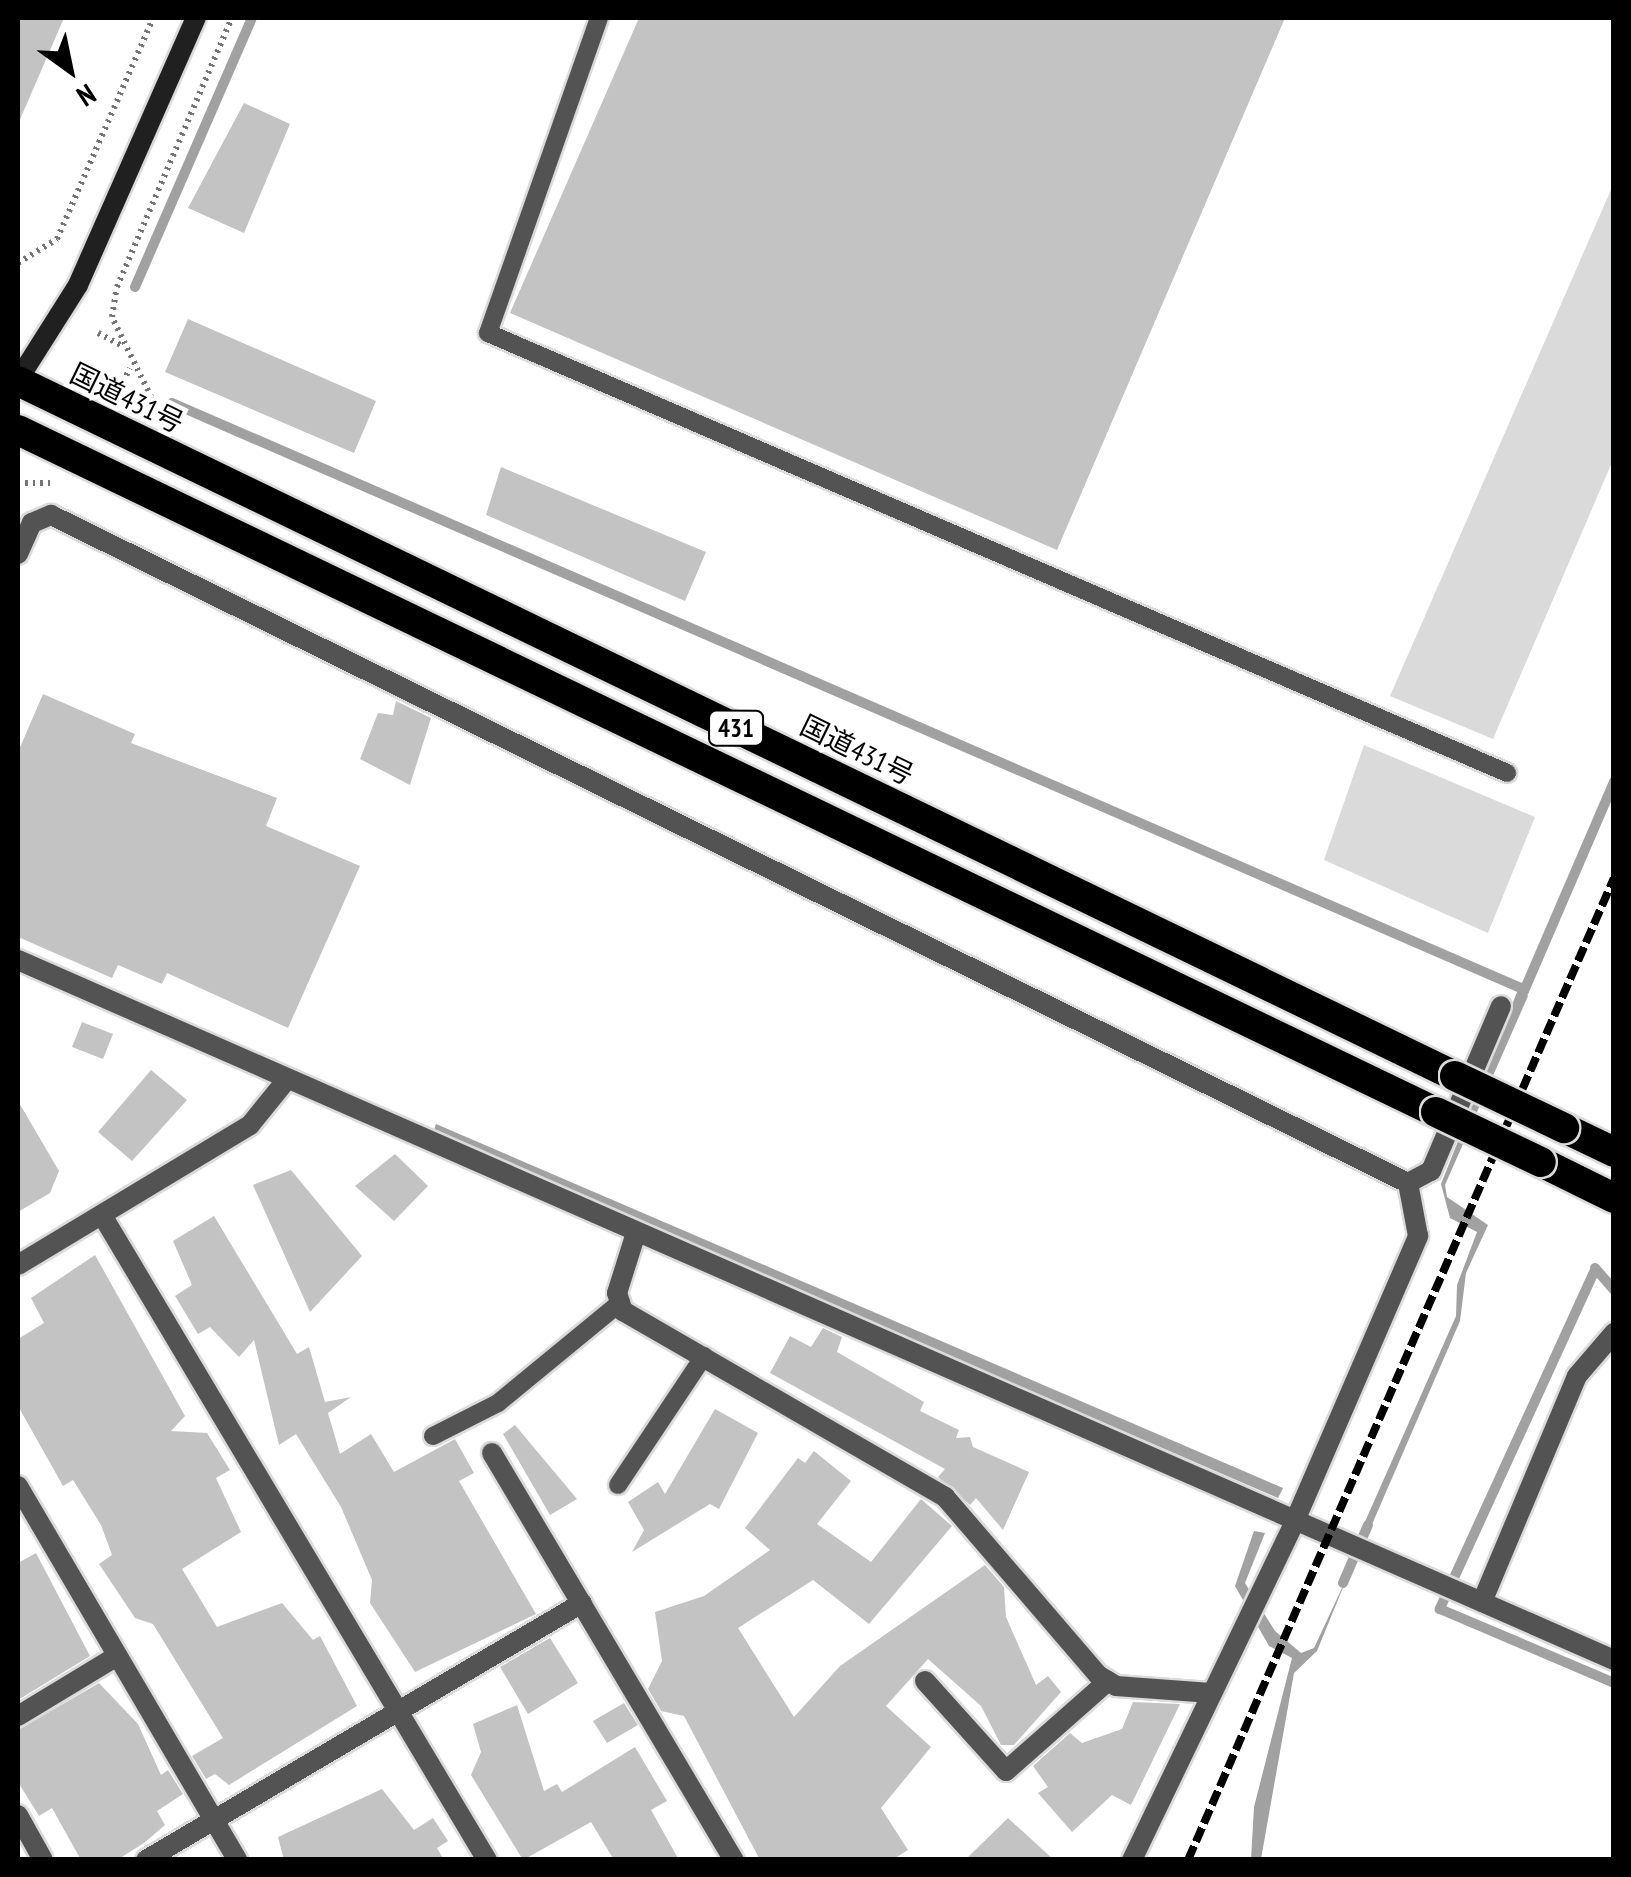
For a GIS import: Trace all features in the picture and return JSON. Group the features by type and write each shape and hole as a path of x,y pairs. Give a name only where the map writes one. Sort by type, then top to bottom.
{"highway":[{"name":"国道431号","path":"18,380 1614,1152"},
{"name":"431","path":"18,430 1614,1198"}],"street":[{"path":"18,380 78,286 196,18"},
{"path":"18,554 32,524 50,514 1408,1183"},
{"path":"18,960 284,1083 1614,1660"},
{"path":"1408,1183 1431,1171 1502,1006"},
{"path":"18,1264 250,1125 284,1083"},
{"path":"1132,1860 1294,1524 1418,1236 1408,1183"},
{"path":"102,1215 487,1860"},
{"path":"635,1236 620,1302 959,1508 1108,1681 1212,1693"},
{"path":"1482,1602 1577,1376 1614,1334"},
{"path":"492,1454 734,1860"},
{"path":"18,1486 237,1860"},
{"path":"146,1860 582,1603"},
{"path":"18,1716 117,1656"},
{"path":"926,1681 1006,1771 1108,1681"},
{"path":"18,1815 43,1860"}],"lane":[{"path":"600,18 488,333 1508,773"},
{"path":"433,1436 498,1403 620,1302"},
{"path":"618,1484 704,1356"}],"path":[{"path":"18,264 57,239 152,18"},
{"path":"165,420 122,346 112,318 117,287 232,18"},
{"path":"98,334 122,346"},
{"path":"120,389 131,367"}],"shaded area":[{"path":"1613,185 1613,460 1493,739 1390,696"},
{"path":"1364,745 1535,817 1488,933 1324,860"},
{"path":"1521,982 1528,996 1445,1185 1447,1197 1488,1225 1466,1273 1460,1321 1367,1536 1360,1533 1456,1316 1457,1285 1477,1232 1450,1218 1441,1184"},
{"path":"436,1124 1283,1488 1278,1498 433,1133"},
{"path":"1254,1531 1265,1533 1245,1583 1275,1631 1301,1653 1314,1648 1349,1573 1317,1651 1294,1673 1261,1859 1251,1859 1254,1807 1292,1658 1269,1646 1235,1586"}],"building":[{"path":"18,18 64,18 18,124"},
{"path":"639,18 1285,18 1057,550 510,313"},
{"path":"244,103 290,124 244,233 188,208"},
{"path":"188,319 376,401 354,453 165,372"},
{"path":"501,467 706,552 685,601 486,515"},
{"path":"43,694 135,734 131,743 277,798 266,826 360,866 288,1028 167,973 162,984 118,965 112,978 18,937 18,752"},
{"path":"396,701 431,718 410,785 360,759 378,713 393,715"},
{"path":"82,1022 113,1034 103,1059 72,1047"},
{"path":"151,1070 187,1100 132,1161 98,1132"},
{"path":"18,1101 59,1171 50,1193 18,1212"},
{"path":"395,1154 428,1186 394,1221 355,1186"},
{"path":"291,1170 362,1256 310,1312 253,1185"},
{"path":"214,1216 297,1354 309,1347 325,1402 351,1397 328,1413 340,1454 371,1434 394,1472 455,1439 474,1473 459,1481 536,1614 415,1672 370,1603 372,1580 341,1507 296,1434 279,1445 254,1340 239,1357 210,1327 198,1334 175,1296 192,1285 173,1241"},
{"path":"95,1255 185,1416 171,1431 207,1433 230,1470 216,1478 241,1532 182,1569 217,1627 282,1603 313,1640 320,1636 357,1706 229,1785 215,1774 206,1779 192,1756 223,1738 153,1624 135,1618 99,1564 112,1555 101,1525 73,1480 63,1486 18,1406 18,1339 44,1323 31,1298"},
{"path":"823,1328 842,1337 837,1352 924,1402 920,1411 959,1430 956,1438 970,1437 973,1447 1029,1472 1003,1530 976,1498 970,1505 938,1477 945,1469 770,1373 790,1336 811,1347"},
{"path":"715,1409 758,1433 719,1509 710,1504 632,1552 644,1530 628,1502 658,1482 665,1494"},
{"path":"515,1425 577,1499 550,1515 503,1434"},
{"path":"814,1451 851,1481 817,1524 871,1562 921,1499 952,1526 869,1624 813,1580 738,1628 794,1717 840,1666 985,1565 1004,1587 1006,1617 1036,1685 1048,1676 1061,1692 1014,1745 1001,1745 981,1706 928,1659 886,1706 931,1747 881,1808 908,1850 892,1860 760,1860 684,1716 661,1711 648,1689 662,1661 655,1612 704,1596 770,1550 745,1528 798,1458 805,1463"},
{"path":"36,1553 90,1656 18,1700 18,1563"},
{"path":"550,1638 578,1683 528,1714 500,1667"},
{"path":"99,1683 138,1724 161,1775 168,1770 183,1794 157,1811 165,1825 144,1843 117,1860 81,1860 52,1808 39,1816 18,1782 18,1730"},
{"path":"1133,1702 1180,1704 1131,1805 1112,1795 1072,1832 1038,1793 1048,1787 1033,1766 1070,1733 1082,1743 1122,1729"},
{"path":"624,1703 638,1725 607,1743 593,1721"},
{"path":"517,1705 544,1791 557,1784 562,1792 635,1747 667,1801 651,1810 679,1860 614,1860 591,1822 523,1860 471,1775 481,1752 473,1724"},
{"path":"382,1789 414,1830 433,1818 448,1841 437,1848 444,1860 284,1860 278,1837"},
{"path":"1008,1818 1054,1860 965,1860"}],"waterway":[{"path":"135,287 252,18"},
{"path":"172,403 1523,989"},
{"path":"1524,991 1614,782"},
{"path":"1595,1268 1614,1290"},
{"path":"1594,1272 1440,1609 1614,1683"},
{"path":"1343,1583 1368,1525"}],"railway":[{"path":"1188,1860 1614,878"}]}
